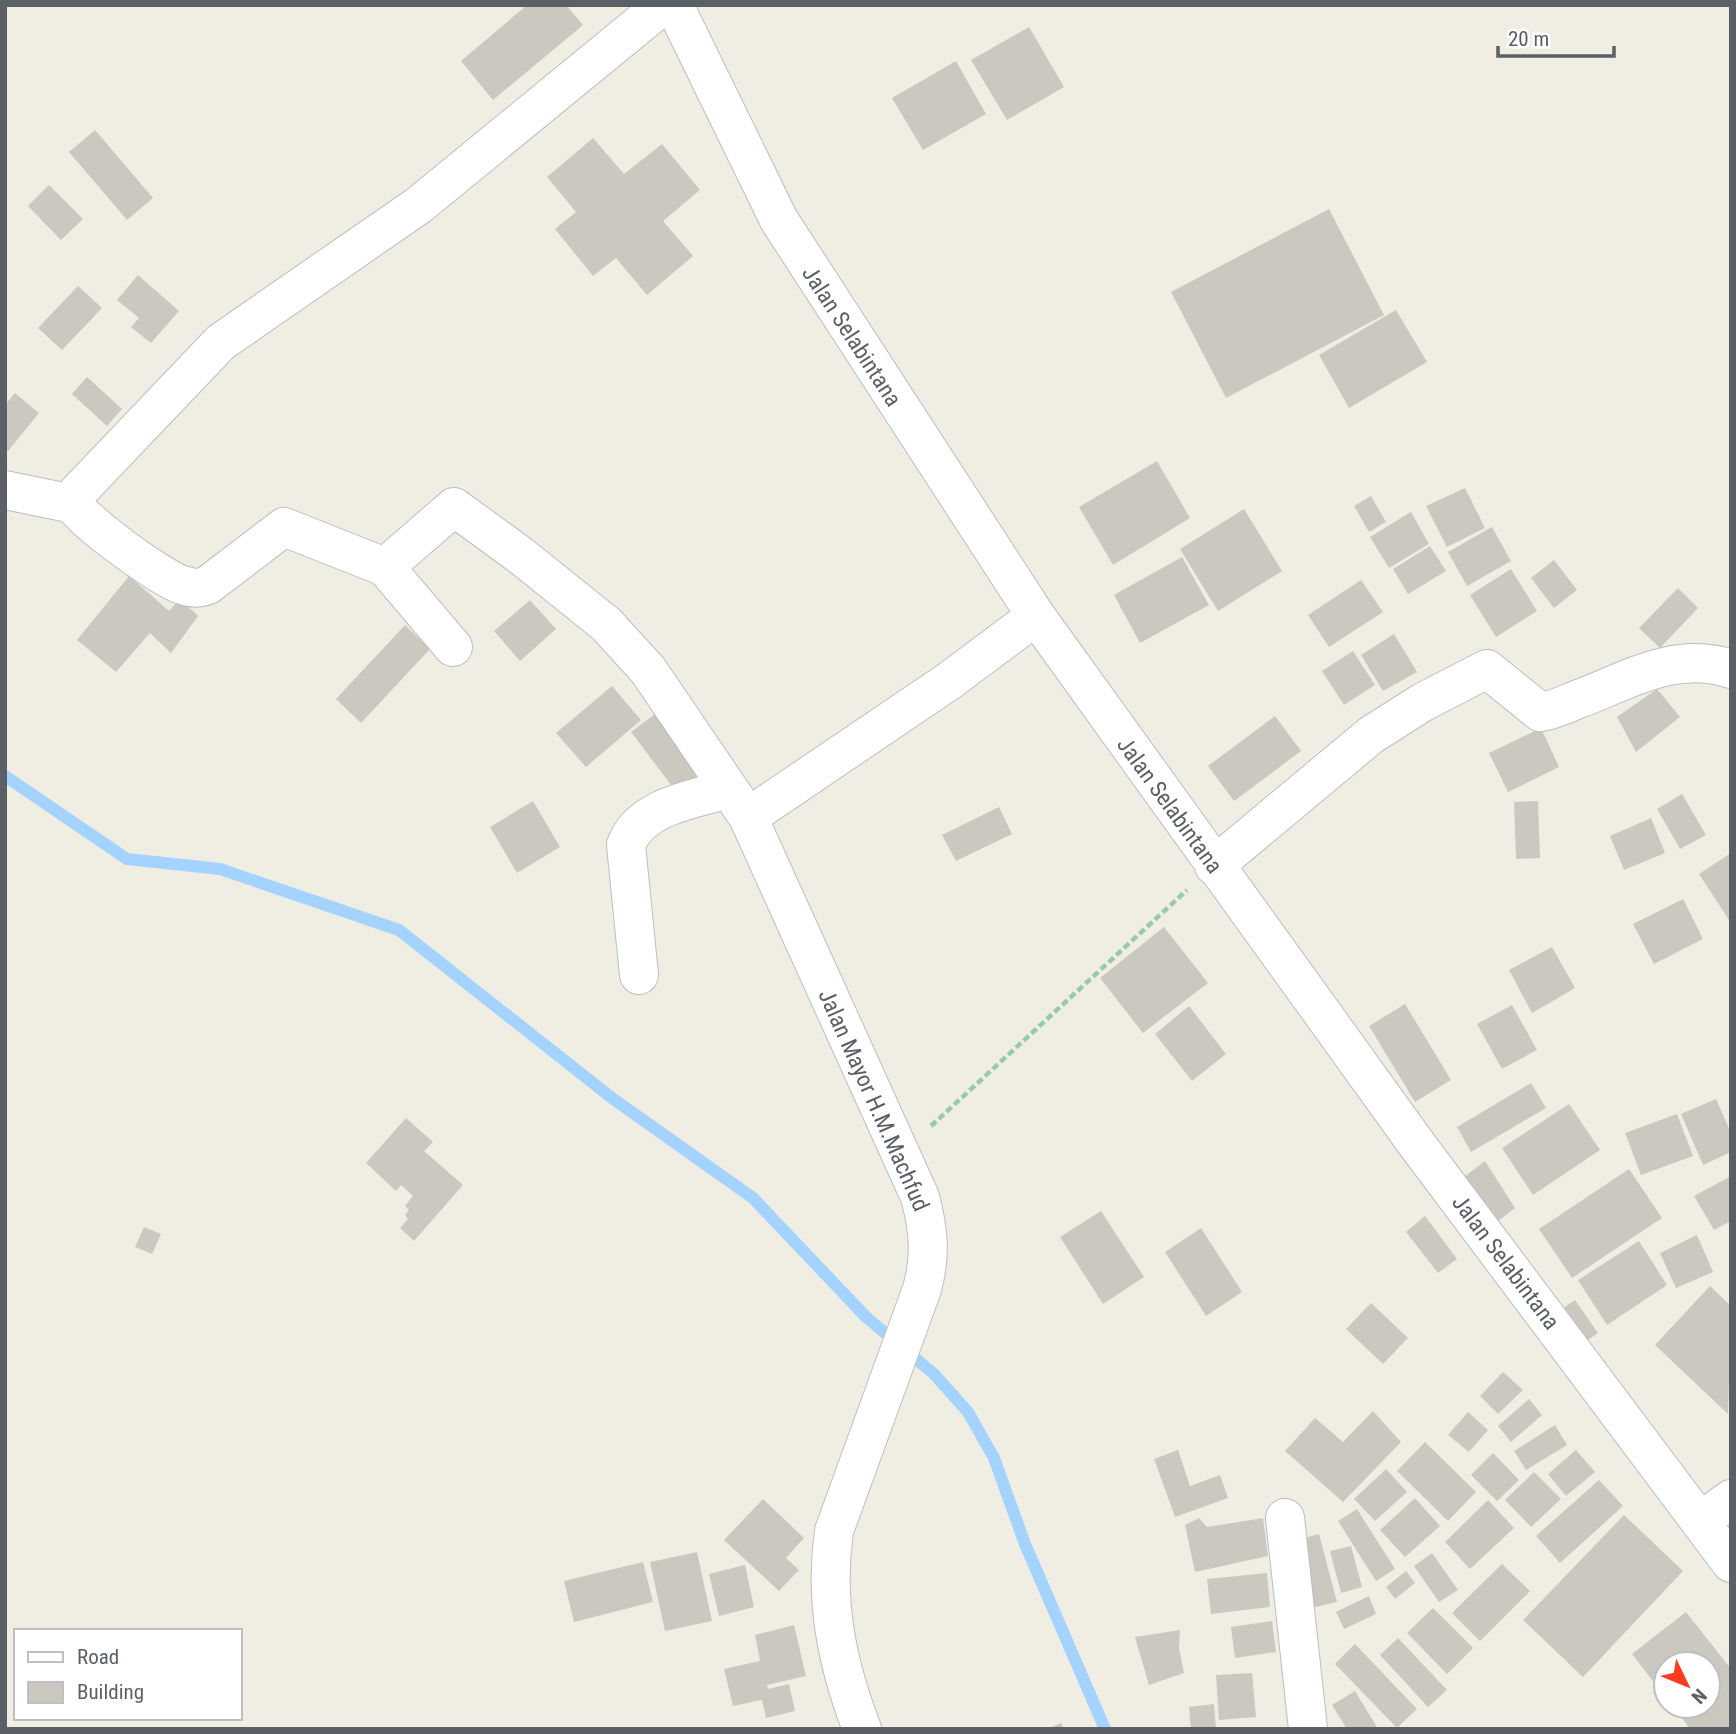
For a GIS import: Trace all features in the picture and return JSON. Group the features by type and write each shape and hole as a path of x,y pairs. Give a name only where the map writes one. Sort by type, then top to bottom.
{"street":[{"path":"72,504 76,494 221,342 419,205 663,5"},
{"name":"Jalan Selabintana","path":"674,5 779,220 1036,615 1410,1135 1716,1510 1731,1563"},
{"path":"5,490 72,504 95,528 179,584 198,588 208,585 284,527 385,567 453,647"},
{"name":"Jalan Mayor H.M.Machfud","path":"385,567 453,508 462,510 606,625 648,670 739,803 920,1197 929,1228 930,1261 834,1531 829,1569 830,1606 844,1681 862,1729"},
{"path":"639,975 626,845 630,834 661,810 739,803 949,681 1036,615"},
{"path":"1214,866 1371,735 1423,702 1487,669 1540,712 1640,673 1678,663 1709,662 1731,669"},
{"path":"1285,1518 1308,1729"}],"path":[{"path":"900,1155 1214,866"}],"building":[{"path":"527,5 566,5 583,25 493,100 461,61"},
{"path":"1029,27 1064,87 1007,120 971,60"},
{"path":"956,61 986,114 923,150 892,98"},
{"path":"95,130 153,198 127,220 69,152"},
{"path":"593,138 624,174 662,144 700,190 663,221 693,256 647,295 616,258 593,276 555,229 576,212 547,177"},
{"path":"49,185 83,219 61,240 28,206"},
{"path":"1329,209 1384,315 1226,398 1171,292"},
{"path":"138,275 179,311 151,343 131,327 139,318 117,300"},
{"path":"78,286 102,308 62,350 38,328"},
{"path":"1396,310 1427,362 1349,408 1319,355"},
{"path":"87,377 122,409 107,426 72,394"},
{"path":"15,393 39,413 8,451 5,448 5,405"},
{"path":"1157,461 1190,518 1113,565 1079,507"},
{"path":"1465,488 1485,528 1447,547 1426,506"},
{"path":"1371,496 1386,522 1369,532 1354,506"},
{"path":"1244,509 1282,571 1218,611 1180,549"},
{"path":"1411,512 1429,544 1389,568 1370,537"},
{"path":"1492,527 1511,561 1467,586 1448,552"},
{"path":"1430,546 1446,571 1408,594 1393,569"},
{"path":"1182,557 1209,605 1140,643 1114,595"},
{"path":"1554,560 1577,590 1554,608 1531,578"},
{"path":"1511,569 1537,611 1496,637 1470,595"},
{"path":"129,576 169,611 180,599 198,616 171,653 150,633 116,672 77,640"},
{"path":"1361,580 1383,612 1329,647 1308,615"},
{"path":"1678,588 1698,608 1660,648 1639,628"},
{"path":"530,600 556,629 520,661 494,631"},
{"path":"405,625 430,649 361,723 336,699"},
{"path":"1394,634 1417,672 1383,691 1361,655"},
{"path":"1353,651 1375,685 1344,705 1322,671"},
{"path":"612,686 641,720 586,767 556,733"},
{"path":"1657,689 1680,717 1636,752 1617,717"},
{"path":"659,711 705,773 678,794 631,732"},
{"path":"1275,716 1301,751 1234,801 1208,766"},
{"path":"1541,728 1559,767 1508,792 1489,753"},
{"path":"1682,794 1706,835 1680,849 1657,809"},
{"path":"533,801 560,847 517,873 490,827"},
{"path":"1538,801 1540,858 1516,859 1514,802"},
{"path":"999,807 1012,834 956,861 942,835"},
{"path":"1651,818 1665,853 1624,870 1610,836"},
{"path":"1731,853 1731,923 1699,874"},
{"path":"1683,899 1703,939 1654,964 1633,924"},
{"path":"1164,927 1208,983 1143,1033 1100,978"},
{"path":"1552,947 1575,988 1532,1013 1509,970"},
{"path":"1405,1004 1451,1080 1415,1102 1369,1026"},
{"path":"1512,1005 1537,1050 1502,1069 1477,1024"},
{"path":"1189,1006 1226,1054 1192,1081 1155,1034"},
{"path":"1531,1083 1546,1108 1471,1152 1457,1127"},
{"path":"1716,1099 1731,1133 1731,1152 1703,1165 1681,1114"},
{"path":"1569,1104 1600,1150 1533,1195 1502,1148"},
{"path":"1677,1114 1693,1156 1641,1175 1625,1133"},
{"path":"406,1118 433,1142 424,1151 463,1185 414,1241 400,1228 408,1219 405,1215 409,1210 405,1206 413,1196 401,1185 396,1191 366,1163"},
{"path":"1485,1161 1515,1208 1492,1226 1459,1181"},
{"path":"1629,1169 1662,1218 1572,1278 1539,1229"},
{"path":"1731,1176 1731,1221 1714,1230 1694,1196"},
{"path":"1101,1211 1144,1277 1103,1304 1060,1237"},
{"path":"1425,1216 1457,1259 1438,1273 1406,1232"},
{"path":"144,1227 161,1234 152,1254 135,1247"},
{"path":"1201,1228 1242,1292 1206,1316 1165,1252"},
{"path":"1697,1235 1713,1272 1676,1288 1660,1253"},
{"path":"1639,1241 1667,1285 1607,1325 1578,1280"},
{"path":"1710,1286 1731,1306 1728,1414 1655,1345"},
{"path":"1575,1300 1598,1333 1581,1345 1559,1311"},
{"path":"1371,1303 1408,1338 1383,1364 1346,1329"},
{"path":"1503,1372 1523,1390 1498,1414 1480,1396"},
{"path":"1529,1399 1542,1415 1511,1442 1498,1426"},
{"path":"1373,1411 1401,1442 1343,1502 1285,1451 1315,1418 1343,1442"},
{"path":"1468,1412 1488,1430 1469,1452 1448,1435"},
{"path":"1555,1425 1567,1445 1526,1470 1514,1451"},
{"path":"1425,1442 1476,1492 1448,1521 1397,1471"},
{"path":"1178,1450 1190,1486 1220,1475 1228,1498 1175,1517 1154,1459"},
{"path":"1576,1450 1595,1472 1566,1496 1548,1474"},
{"path":"1493,1453 1519,1480 1497,1501 1471,1475"},
{"path":"1386,1469 1407,1492 1375,1521 1354,1499"},
{"path":"1534,1472 1561,1499 1531,1527 1505,1500"},
{"path":"1599,1480 1623,1506 1560,1563 1536,1536"},
{"path":"1415,1498 1440,1526 1405,1557 1380,1530"},
{"path":"763,1499 804,1538 786,1558 799,1570 779,1591 724,1540"},
{"path":"1488,1500 1514,1528 1470,1569 1445,1542"},
{"path":"1357,1509 1395,1569 1376,1581 1338,1521"},
{"path":"1624,1515 1683,1571 1583,1677 1523,1620"},
{"path":"1199,1518 1207,1527 1263,1518 1268,1556 1195,1572 1185,1525"},
{"path":"1319,1534 1337,1602 1307,1609 1290,1542"},
{"path":"1351,1546 1362,1587 1341,1593 1330,1551"},
{"path":"697,1552 712,1621 665,1631 650,1562"},
{"path":"1432,1553 1458,1590 1439,1602 1414,1566"},
{"path":"643,1562 653,1602 574,1622 564,1581"},
{"path":"1502,1564 1530,1591 1480,1641 1452,1613"},
{"path":"745,1565 754,1607 719,1616 709,1574"},
{"path":"1406,1571 1415,1583 1395,1599 1386,1587"},
{"path":"1267,1573 1270,1607 1211,1614 1207,1579"},
{"path":"1369,1596 1376,1614 1344,1629 1336,1612"},
{"path":"1433,1608 1473,1648 1447,1674 1407,1633"},
{"path":"1686,1612 1716,1650 1652,1650 1652,1680 1632,1654"},
{"path":"1272,1621 1276,1652 1235,1658 1231,1627"},
{"path":"794,1625 806,1676 767,1685 768,1689 789,1684 795,1711 766,1718 762,1700 733,1706 724,1669 760,1661 755,1635"},
{"path":"1180,1630 1179,1648 1184,1673 1149,1685 1135,1637"},
{"path":"1398,1638 1447,1690 1428,1707 1380,1655"},
{"path":"1355,1644 1417,1709 1397,1728 1335,1664"},
{"path":"1722,1658 1731,1669 1731,1729 1690,1729 1683,1720 1722,1720"},
{"path":"1252,1673 1256,1717 1219,1720 1216,1675"},
{"path":"1355,1691 1378,1729 1347,1729 1332,1705"},
{"path":"1214,1704 1216,1729 1191,1729 1189,1707"},
{"path":"1061,1723 1064,1729 1047,1729"}],"waterway":[{"path":"5,776 127,859 220,869 399,930 612,1098 753,1198 866,1317 934,1374 968,1412 994,1458 1025,1544 1105,1729"}]}
